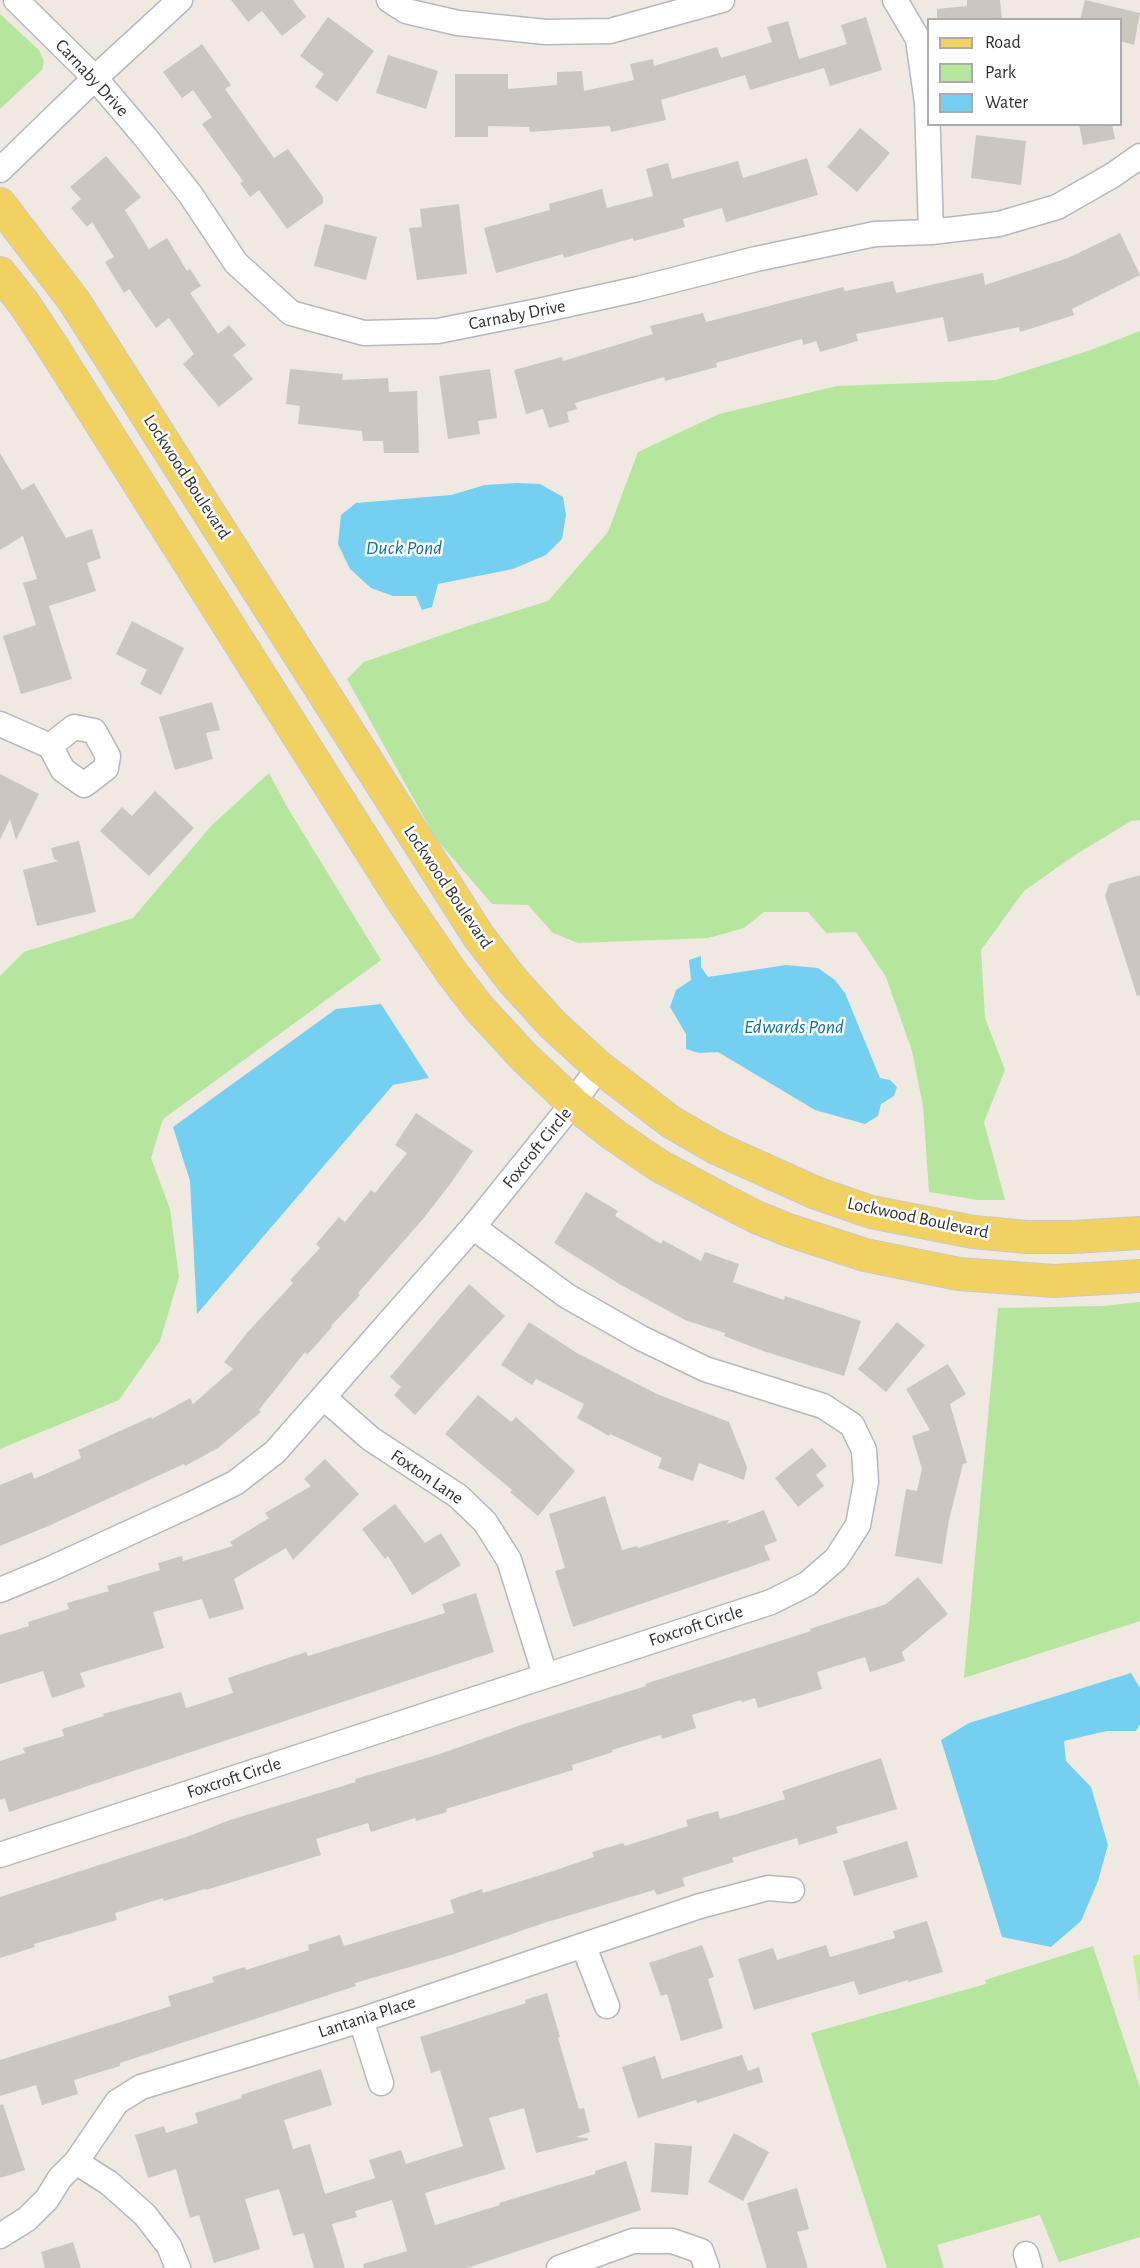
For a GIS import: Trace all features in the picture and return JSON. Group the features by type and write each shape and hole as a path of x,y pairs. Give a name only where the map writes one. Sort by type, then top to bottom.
{"main road":[{"name":"Lockwood Boulevard","path":"0,204 74,301 479,937 521,990 599,1067 672,1122 716,1148 816,1194 860,1208 973,1232 1027,1237 1129,1234"},
{"path":"0,273 54,349 381,867 452,973 524,1057 573,1102 614,1135 658,1165 723,1200 788,1230 866,1255 959,1274 1054,1281 1130,1277 1129,1234"}],"street":[{"name":"Carnaby Drive","path":"16,0 95,78 190,194 236,263 291,313 364,333 438,331 605,297 756,259 875,234 930,232 999,224 1057,207 1113,175 1140,156"},
{"path":"0,170 180,0"},
{"path":"389,0 406,10 458,24 546,32 609,31 722,0"},
{"path":"895,0 918,39 927,104"},
{"path":"928,126 930,232"},
{"path":"0,724 50,746"},
{"name":"Foxcroft Circle","path":"0,1590 59,1566 235,1483 275,1452 473,1227 599,1067"},
{"name":"Foxcroft Circle","path":"0,1855 771,1602 807,1584 836,1558 858,1525 866,1482 864,1450 852,1425 823,1406 705,1369 641,1338 567,1296 473,1227"},
{"name":"Foxton Lane","path":"323,1397 371,1439 458,1496 485,1522 509,1560 545,1675"},
{"name":"Lantania Place","path":"0,2236 27,2219 47,2199 60,2178 76,2162 117,2102 141,2087 361,2020 584,1947 700,1906 768,1888 792,1890"},
{"path":"584,1947 607,2006"},
{"path":"361,2020 381,2083"},
{"path":"76,2162 109,2183 145,2215 169,2246 178,2268"},
{"path":"560,2268 633,2241 672,2241 701,2251 707,2268"}],"green space":[{"path":"0,14 39,50 44,62 42,70 0,109"},
{"path":"1140,331 1140,820 1131,821 1075,855 1024,891 981,950 985,1018 1005,1070 984,1122 1005,1200 978,1200 929,1192 923,1106 912,1051 886,977 856,932 826,933 808,912 764,912 744,928 708,938 578,943 553,933 528,905 492,904 436,839 347,679 364,662 548,601 608,532 638,452 719,414 837,386 996,380 1088,351"},
{"path":"269,773 286,805 381,960 163,1119 151,1158 170,1209 179,1277 160,1341 119,1400 0,1449 0,976 24,952 133,918 211,826"},
{"path":"1140,1302 1140,1621 964,1678 998,1308 1103,1306"},
{"path":"1093,1946 1140,2088 1140,2237 1059,2262 1040,2215 937,2245 944,2268 887,2268 811,2033 986,1984 985,1980"},
{"path":"1140,1954 1140,2003 1133,1956"}],"water":[{"name":"Duck Pond","path":"540,484 563,497 566,515 562,539 546,555 513,569 438,584 432,607 422,610 416,596 393,596 371,588 350,569 338,544 341,515 356,503 451,495 485,485"},
{"name":"Edwards Pond","path":"701,956 701,967 708,977 786,965 818,968 835,980 845,993 880,1078 890,1080 897,1087 894,1096 881,1104 878,1116 865,1124 815,1110 718,1052 699,1053 686,1049 686,1034 670,1007 676,990 691,980 689,960"},
{"path":"381,1004 429,1078 393,1085 197,1314 190,1181 173,1127 336,1009"},
{"path":"1131,1673 1140,1688 1140,1724 1136,1731 1107,1731 1064,1741 1066,1761 1091,1787 1108,1845 1098,1881 1081,1921 1051,1947 1002,1937 941,1740 969,1723"}],"building":[{"path":"231,0 293,0 306,17 282,36 262,11 248,22"},
{"path":"967,0 1000,0 1002,18 937,18 937,9 967,6"},
{"path":"1085,0 1140,13 1134,45 1122,42 1122,18 1080,18"},
{"path":"328,17 374,51 337,102 315,87 324,74 300,56"},
{"path":"866,17 882,70 830,86 824,68 750,90 745,75 661,100 666,120 611,132 610,126 530,132 529,127 488,126 488,137 455,137 455,74 508,74 508,89 557,85 557,72 582,71 584,91 634,80 630,64 653,59 654,66 717,47 721,58 772,42 767,27 788,21 799,59 847,44 841,25"},
{"path":"202,44 231,85 225,89 274,158 288,149 323,197 323,203 287,229 259,190 250,197 240,183 243,181 202,124 212,117 193,90 182,98 163,72"},
{"path":"388,55 438,71 426,109 376,93"},
{"path":"1079,126 1112,126 1115,139 1083,145"},
{"path":"860,128 890,153 857,192 827,167"},
{"path":"976,135 1026,141 1021,185 971,178"},
{"path":"106,156 141,197 125,210 149,249 167,238 187,271 190,269 201,286 190,293 218,334 229,325 246,345 233,355 253,379 219,407 183,364 194,354 169,318 156,328 129,289 124,293 105,262 114,257 92,222 87,227 71,208 81,199 70,187"},
{"path":"807,158 818,195 726,222 722,208 683,219 685,227 634,241 633,238 564,258 563,254 496,273 484,228 550,210 549,204 602,189 607,208 653,196 646,169 668,163 672,179 738,161 743,178"},
{"path":"459,204 467,274 417,280 409,228 422,227 420,209"},
{"path":"325,224 377,237 366,280 314,266"},
{"path":"1120,233 1140,275 1072,309 1074,315 1020,332 1019,327 948,342 943,317 856,334 858,341 820,352 816,341 803,345 802,339 716,363 717,367 665,381 664,377 575,403 577,409 567,412 569,422 549,428 543,409 526,414 514,370 562,357 563,361 653,334 650,326 703,313 706,322 843,287 845,291 893,281 896,293 983,273 985,285 1068,258"},
{"path":"290,369 343,374 342,380 388,378 389,392 417,391 419,453 384,453 383,441 363,441 362,431 298,424 300,406 286,404"},
{"path":"490,369 497,418 478,421 480,434 448,439 439,376"},
{"path":"0,453 22,490 34,483 66,538 92,529 101,558 87,563 96,591 49,606 72,679 21,694 3,636 36,625 23,583 37,579 23,536 0,550"},
{"path":"132,621 184,648 161,695 140,684 147,670 116,654"},
{"path":"212,702 220,730 206,733 213,759 175,770 159,717"},
{"path":"0,774 39,794 16,840 10,819 0,840"},
{"path":"155,791 194,828 149,876 100,831 122,807 132,816"},
{"path":"79,841 96,912 37,926 23,870 58,861 54,859 51,848"},
{"path":"1140,875 1140,995 1137,996 1105,896 1109,884"},
{"path":"416,1113 473,1151 423,1219 307,1355 305,1352 259,1410 261,1412 218,1448 185,1466 184,1464 0,1546 0,1485 32,1472 34,1479 81,1458 78,1450 151,1417 152,1419 190,1398 193,1404 233,1369 224,1362 293,1283 290,1280 320,1248 316,1244 339,1217 345,1222 371,1190 375,1193 407,1153 395,1145"},
{"path":"586,1192 618,1211 615,1216 661,1244 663,1240 701,1261 705,1252 739,1264 733,1282 784,1300 785,1296 861,1321 844,1376 766,1352 724,1336 725,1333 685,1320 621,1285 554,1243"},
{"path":"469,1284 505,1316 415,1415 394,1395 401,1387 390,1377"},
{"path":"529,1322 577,1353 657,1394 729,1422 747,1467 744,1480 699,1463 693,1481 658,1468 662,1458 610,1434 609,1436 577,1418 584,1404 536,1379 532,1385 501,1365"},
{"path":"897,1322 925,1345 886,1392 858,1369"},
{"path":"948,1364 966,1394 950,1404 967,1463 963,1464 949,1520 942,1564 895,1556 906,1489 917,1491 922,1469 912,1436 930,1430 906,1389"},
{"path":"478,1395 511,1422 516,1417 575,1471 538,1516 510,1492 512,1490 445,1434"},
{"path":"812,1448 827,1466 816,1475 824,1486 798,1507 775,1478"},
{"path":"325,1459 359,1494 293,1560 286,1548 234,1579 244,1609 209,1619 202,1599 153,1612 164,1648 80,1673 85,1687 52,1698 43,1671 0,1684 0,1635 29,1626 28,1622 69,1609 67,1603 109,1591 107,1586 160,1570 158,1563 182,1556 183,1561 233,1546 230,1542 269,1518 265,1513 311,1486 304,1479"},
{"path":"605,1496 622,1550 637,1546 638,1548 729,1520 727,1524 764,1510 777,1541 764,1546 770,1560 573,1627 555,1571 565,1568 549,1514"},
{"path":"395,1504 425,1543 441,1533 461,1565 412,1595 388,1556 385,1559 362,1529"},
{"path":"918,1577 948,1614 902,1652 905,1661 870,1672 865,1657 817,1672 822,1689 758,1708 755,1698 692,1715 696,1728 662,1739 661,1735 612,1750 613,1752 572,1765 573,1770 446,1809 447,1812 416,1821 415,1818 371,1832 368,1823 316,1839 321,1855 206,1890 164,1901 163,1898 115,1913 117,1920 34,1944 35,1947 0,1958 0,1897 811,1631 810,1629 886,1604"},
{"path":"476,1593 494,1652 9,1812 5,1798 0,1800 0,1761 25,1753 23,1748 64,1736 62,1729 104,1716 103,1714 181,1692 186,1708 233,1693 228,1678 306,1652 308,1656 445,1613 442,1604"},
{"path":"881,1758 897,1809 836,1827 838,1833 799,1845 797,1838 732,1858 734,1862 682,1878 685,1886 657,1895 654,1890 544,1923 451,1955 355,1983 356,1986 120,2063 120,2066 74,2080 78,2094 42,2105 36,2085 0,2096 0,2060 171,2006 168,1996 214,1982 212,1977 245,1967 246,1970 309,1950 308,1945 340,1935 344,1946 454,1913 450,1900 482,1889 483,1893 547,1873 594,1857 592,1852 623,1843 625,1846 688,1826 686,1820 718,1811 720,1819 785,1799 782,1791"},
{"path":"907,1841 918,1877 854,1896 843,1861"},
{"path":"927,1921 943,1972 859,1995 854,1981 754,2010 738,1959 773,1948 777,1960 826,1945 830,1957 895,1938 893,1931"},
{"path":"702,1945 714,1977 708,1979 723,2028 681,2041 667,1994 661,1996 649,1963"},
{"path":"547,1993 579,2109 584,2108 590,2132 576,2137 588,2138 588,2140 536,2153 524,2108 489,2118 505,2169 425,2193 435,2225 595,2174 595,2171 626,2161 641,2210 467,2268 364,2268 363,2264 407,2251 392,2200 355,2211 357,2217 332,2224 345,2268 314,2268 304,2233 293,2236 279,2189 245,2199 260,2249 214,2263 199,2215 190,2218 176,2169 148,2178 135,2135 164,2126 166,2133 198,2123 195,2113 242,2098 241,2095 321,2069 332,2105 284,2120 293,2149 310,2144 325,2194 375,2178 369,2160 401,2150 406,2164 463,2146 440,2070 431,2073 420,2037 526,2003 525,2000"},
{"path":"742,2055 748,2071 759,2067 763,2082 697,2103 696,2100 638,2118 622,2067 655,2056 662,2079"},
{"path":"3,2104 25,2170 0,2178 0,2105"},
{"path":"734,2133 769,2152 743,2201 708,2182"},
{"path":"655,2143 692,2146 688,2195 651,2192"},
{"path":"797,2188 809,2229 797,2232 808,2268 767,2268 747,2203"},
{"path":"73,2242 81,2268 45,2268 41,2252"}]}
